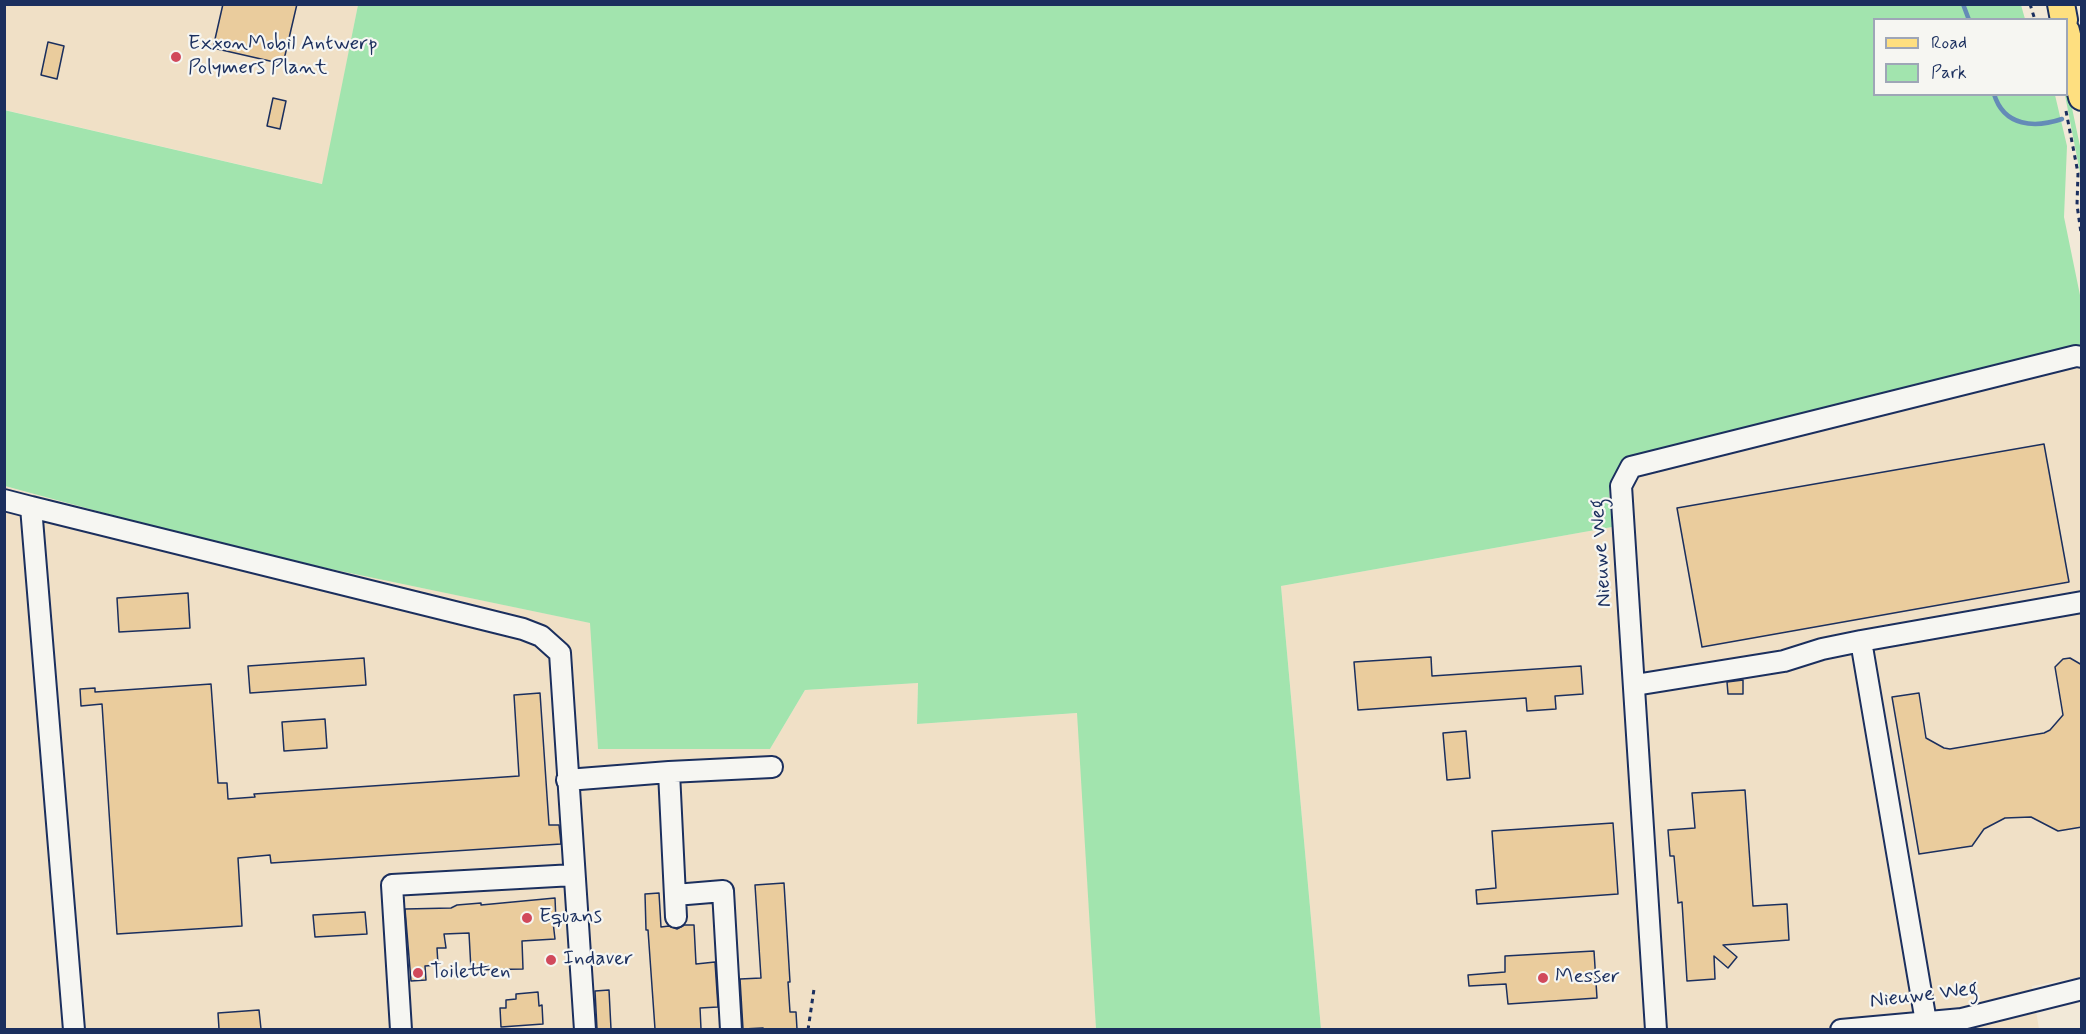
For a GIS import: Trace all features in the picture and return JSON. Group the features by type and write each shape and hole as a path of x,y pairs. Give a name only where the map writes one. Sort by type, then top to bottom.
{"main road":[{"path":"2068,43 2073,101"}],"street":[{"name":"Nieuwe Weg","path":"1656,1029 1621,486 1631,467 2076,356 2082,357"},
{"path":"4,500 523,629 541,636 560,653 585,1029"},
{"path":"31,507 74,1029"},
{"path":"1635,685 1784,661 1822,649 1861,641 2082,602"},
{"path":"1861,641 1926,1022"},
{"path":"567,780 772,767"},
{"path":"669,772 676,917"},
{"path":"401,1029 392,885 574,875"},
{"path":"675,895 723,891 731,1029"},
{"name":"Nieuwe Weg","path":"1841,1029 1962,1019 2082,989"}],"path":[{"path":"2073,101 2078,173 2077,205 2082,240"},
{"path":"808,1029 814,989"}],"shaded area":[{"name":"ExxonMobil Antwerp Polymers Plant","path":"5,5 358,5 323,184 5,110"},
{"path":"2081,350 2081,977 2032,986 2039,1029 1321,1029 1281,586 1612,527 1609,491 1623,459"},
{"path":"4,486 244,551 591,623 598,749 770,749 805,690 918,683 917,724 1078,713 1096,1029 5,1029"}],"green space":[{"path":"358,5 2021,5 2025,18 1873,18 1873,96 2055,96 2067,146 2064,217 2081,300 2081,350 1623,458 1609,491 1612,527 1281,586 1321,1029 1096,1029 1077,713 917,724 918,683 805,690 770,749 598,749 590,623 244,551 5,486 4,110 322,184"},
{"path":"2068,89 2081,151 2081,178 2065,96 2068,96"}],"building":[{"path":"223,4 297,4 283,64 213,48"},
{"path":"48,42 64,46 57,79 41,75"},
{"path":"273,98 286,101 280,129 267,126"},
{"path":"2044,444 2069,582 1702,647 1677,508"},
{"path":"188,593 190,628 119,632 117,598"},
{"path":"1431,657 1432,676 1581,666 1583,694 1555,696 1556,709 1527,711 1526,698 1358,710 1354,662"},
{"path":"364,658 366,685 250,693 248,666"},
{"path":"2070,658 2082,665 2082,827 2058,831 2031,817 2005,818 1984,829 1972,846 1919,854 1892,697 1919,693 1926,738 1944,748 1950,749 2044,733 2050,730 2063,715 2055,667 2063,659"},
{"path":"1743,680 1743,694 1728,694 1727,682"},
{"path":"211,684 218,783 227,783 228,799 255,797 254,794 519,776 514,695 540,693 549,825 559,825 561,844 271,863 270,855 238,858 242,926 117,934 102,704 81,706 80,689 95,688 95,692"},
{"path":"325,719 327,748 284,751 282,722"},
{"path":"1466,731 1470,778 1447,780 1443,733"},
{"path":"1745,790 1753,906 1787,904 1789,940 1723,945 1737,957 1728,968 1714,956 1715,979 1687,981 1682,902 1678,903 1674,856 1670,856 1668,830 1695,828 1692,793"},
{"path":"1613,823 1618,894 1477,904 1476,890 1496,888 1492,831"},
{"path":"784,883 790,1012 796,1012 797,1029 743,1029 740,979 761,978 755,885"},
{"path":"659,893 661,927 669,926 677,929 684,925 694,925 696,964 715,962 718,1007 700,1008 701,1029 655,1029 645,894"},
{"path":"555,898 556,922 553,922 555,939 522,941 523,969 471,970 469,933 444,934 446,948 437,948 438,965 425,966 426,980 411,981 405,909 451,908 457,905"},
{"path":"365,912 367,934 315,937 313,915"},
{"name":"Messer","path":"1594,951 1597,998 1508,1004 1506,984 1469,986 1468,975 1505,972 1505,956"},
{"path":"609,990 611,1029 597,1029 595,991"},
{"path":"538,992 539,1006 542,1005 543,1024 501,1027 500,1008 506,1008 506,1000 516,999 516,994"},
{"path":"259,1010 261,1029 219,1029 218,1013"}],"waterway":[{"path":"1963,4 1968,18"},
{"path":"1995,96 2005,113 2013,119 2031,124 2062,119"}],"place":[{"name":"ExxonMobil Antwerp Polymers Plant","path":"176,57"},
{"name":"Equans","path":"527,918"},
{"name":"Indaver","path":"551,960"},
{"name":"Toiletten","path":"418,973"},
{"name":"Messer","path":"1543,978"}]}
